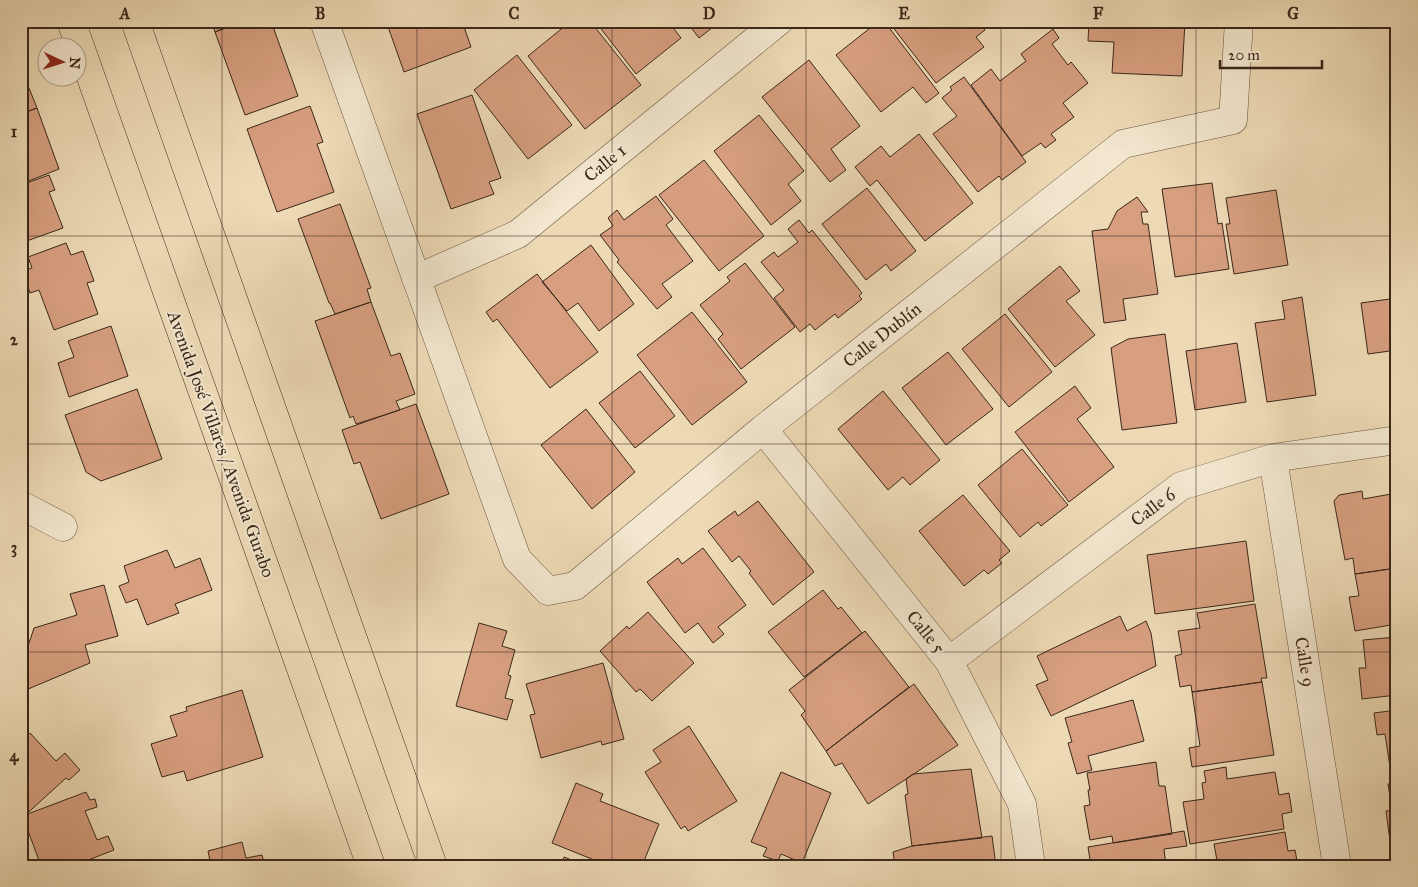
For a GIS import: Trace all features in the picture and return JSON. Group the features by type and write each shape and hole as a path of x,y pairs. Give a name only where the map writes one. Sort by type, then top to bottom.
{"main road":[{"name":"Avenida José Villares / Avenida Gurabo","path":"71,21 371,866"},
{"path":"135,21 433,866"}],"street":[{"path":"324,21 416,279"},
{"name":"Calle 1","path":"416,279 518,234 779,21"},
{"name":"Calle Dublín","path":"416,279 517,559 548,591 575,586 763,429 1123,144 1233,120 1238,21"},
{"name":"Calle 5","path":"763,429 949,662 1022,804 1031,866"},
{"name":"Calle 6","path":"949,662 1181,486 1273,458 1397,440"},
{"name":"Calle 9","path":"1273,458 1337,866"},
{"path":"21,505 63,527"}],"building":[{"path":"211,21 243,21 215,32"},
{"path":"243,21 271,21 298,96 245,115 215,32"},
{"path":"386,21 462,21 471,47 404,72"},
{"path":"571,21 590,21 641,85 585,129 528,56"},
{"path":"595,21 668,21 681,38 636,74"},
{"path":"686,21 721,21 699,38"},
{"path":"879,21 884,21 939,93 926,103 913,87 881,112 836,55"},
{"path":"888,21 978,21 985,30 976,37 984,47 936,83"},
{"path":"1089,21 1185,21 1182,76 1112,73 1114,42 1088,41"},
{"path":"1053,29 1059,38 1052,44 1068,65 1071,62 1088,83 1063,103 1074,117 1051,134 1056,140 1045,148 1041,143 1022,156 971,85 991,69 1000,81 1026,61 1021,54"},
{"path":"517,55 572,125 528,159 474,90"},
{"path":"809,60 860,126 831,149 846,170 830,182 762,97"},
{"path":"21,68 37,108 21,114"},
{"path":"964,77 1026,162 1002,180 999,176 978,192 933,134 957,116 942,98 952,90 950,87"},
{"path":"472,95 501,178 489,182 494,194 451,209 417,114"},
{"path":"310,106 323,142 317,144 334,192 277,212 247,129"},
{"path":"37,108 59,169 21,184 21,114"},
{"path":"759,115 804,171 788,184 801,201 771,225 714,151"},
{"path":"919,134 973,203 925,241 877,180 870,186 855,167 881,146 890,157"},
{"path":"704,160 764,236 719,271 659,195"},
{"path":"49,175 55,190 49,192 63,228 21,243 21,185"},
{"path":"1212,183 1218,224 1222,223 1229,269 1175,277 1162,189"},
{"path":"867,188 916,251 891,271 886,264 866,280 822,224"},
{"path":"1276,190 1288,265 1234,274 1226,224 1230,224 1226,198"},
{"path":"656,196 673,219 666,225 693,261 662,284 672,297 657,309 617,262 619,260 600,235 613,226 608,218 617,210 624,220"},
{"path":"1137,197 1148,212 1141,212 1143,224 1148,224 1158,294 1123,299 1126,320 1104,323 1092,231 1108,229 1117,211"},
{"path":"340,204 371,288 367,289 371,302 335,314 329,303 298,219"},
{"path":"799,220 809,233 812,230 862,293 859,296 862,299 838,318 835,314 815,330 810,324 800,332 774,298 784,290 761,262 774,252 778,257 798,242 788,229"},
{"path":"66,243 71,255 83,251 94,281 87,283 98,314 54,330 39,290 30,293 22,271 32,268 28,257"},
{"path":"591,245 634,304 599,331 578,303 567,311 542,282"},
{"path":"745,263 795,327 741,369 718,339 723,334 700,305 730,281 727,277"},
{"path":"1060,266 1080,291 1066,301 1095,335 1055,367 1008,309"},
{"path":"537,274 598,352 550,388 497,319 493,322 486,312"},
{"path":"1302,297 1316,395 1267,402 1255,323 1285,319 1282,301"},
{"path":"1397,298 1397,350 1368,354 1361,303"},
{"path":"371,302 391,356 400,353 415,394 396,401 400,410 356,424 353,416 350,418 315,321"},
{"path":"692,312 747,382 692,425 637,355"},
{"path":"1005,314 1052,372 1009,407 962,349"},
{"path":"111,326 128,376 69,397 58,363 74,357 68,341"},
{"path":"1165,334 1177,423 1122,430 1111,348 1128,339"},
{"path":"1237,343 1246,402 1195,410 1186,351"},
{"path":"948,352 993,409 946,445 902,388"},
{"path":"640,371 675,416 635,448 599,403"},
{"path":"1075,386 1091,408 1077,419 1114,467 1069,502 1015,432"},
{"path":"137,389 162,459 101,481 86,472 65,415"},
{"path":"883,391 940,460 910,485 903,477 888,490 838,429"},
{"path":"416,404 449,494 381,519 360,462 354,464 342,430"},
{"path":"586,409 635,472 592,509 541,445"},
{"path":"1022,449 1068,505 1041,526 1038,522 1020,537 978,485"},
{"path":"1362,491 1363,499 1397,493 1397,568 1355,574 1353,558 1345,560 1334,501 1339,495"},
{"path":"963,495 1010,551 999,560 1002,563 988,574 984,570 964,586 919,531"},
{"path":"758,501 814,572 773,605 739,556 732,562 708,531 735,511 738,516"},
{"path":"1246,541 1254,601 1155,614 1147,555"},
{"path":"703,548 746,605 718,627 724,634 713,643 698,623 685,633 647,582 678,558 682,564"},
{"path":"167,550 175,568 200,558 212,590 175,604 179,613 147,625 137,599 126,603 119,586 129,582 124,566"},
{"path":"1397,568 1397,624 1355,631 1349,597 1359,596 1355,574"},
{"path":"104,585 118,636 85,645 90,663 21,692 21,667 34,628 77,615 70,594"},
{"path":"823,590 838,609 841,607 862,633 804,677 768,632"},
{"path":"1255,604 1267,678 1261,678 1262,682 1192,692 1191,685 1180,687 1175,656 1182,654 1178,631 1200,628 1197,613"},
{"path":"648,612 694,663 652,701 640,689 636,692 600,651 627,626 629,629"},
{"path":"1120,616 1127,631 1146,621 1151,633 1156,666 1051,716 1036,685 1048,680 1037,656"},
{"path":"479,623 507,631 502,646 515,650 508,675 511,676 505,698 513,700 507,720 456,706"},
{"path":"865,631 909,687 826,751 801,715 805,711 789,690"},
{"path":"1397,637 1397,695 1362,699 1359,668 1366,668 1363,640"},
{"path":"603,663 624,739 602,745 601,741 541,758 530,715 535,714 526,684"},
{"path":"1262,682 1274,755 1192,767 1189,748 1200,746 1192,692"},
{"path":"914,684 958,745 868,804 842,763 835,766 826,751"},
{"path":"242,690 263,757 187,781 184,771 162,777 151,744 177,736 170,716 187,711 186,707"},
{"path":"1133,700 1144,741 1088,756 1092,770 1077,774 1068,743 1072,742 1065,718"},
{"path":"1397,710 1397,766 1390,767 1385,734 1377,735 1374,713"},
{"path":"689,726 737,801 688,831 685,826 681,829 645,772 661,762 653,750"},
{"path":"21,728 28,735 30,733 56,761 65,753 80,770 69,780 66,778 21,819"},
{"path":"1156,762 1159,786 1165,786 1172,834 1113,843 1112,836 1090,840 1084,806 1090,805 1087,773"},
{"path":"1226,767 1227,779 1275,772 1279,795 1289,793 1292,812 1282,814 1284,829 1190,844 1183,802 1204,799 1202,783 1206,782 1204,771"},
{"path":"971,769 982,838 912,846 905,795 908,794 906,779 913,774"},
{"path":"781,772 831,793 802,863 781,854 778,861 763,856 767,848 751,842"},
{"path":"1397,782 1397,840 1390,841 1386,811 1392,810 1388,784"},
{"path":"576,783 603,794 600,801 659,824 642,866 609,866 552,843"},
{"path":"86,792 90,800 95,799 97,807 85,811 97,840 108,836 114,850 73,866 41,866 23,817"},
{"path":"1184,831 1187,846 1164,849 1166,866 1091,866 1088,847"},
{"path":"1285,832 1288,851 1295,850 1298,866 1218,866 1214,844"},
{"path":"992,836 996,866 895,866 893,852 912,846"},
{"path":"242,842 246,858 262,855 265,866 211,866 208,851"},
{"path":"564,857 587,866 561,866"}]}
